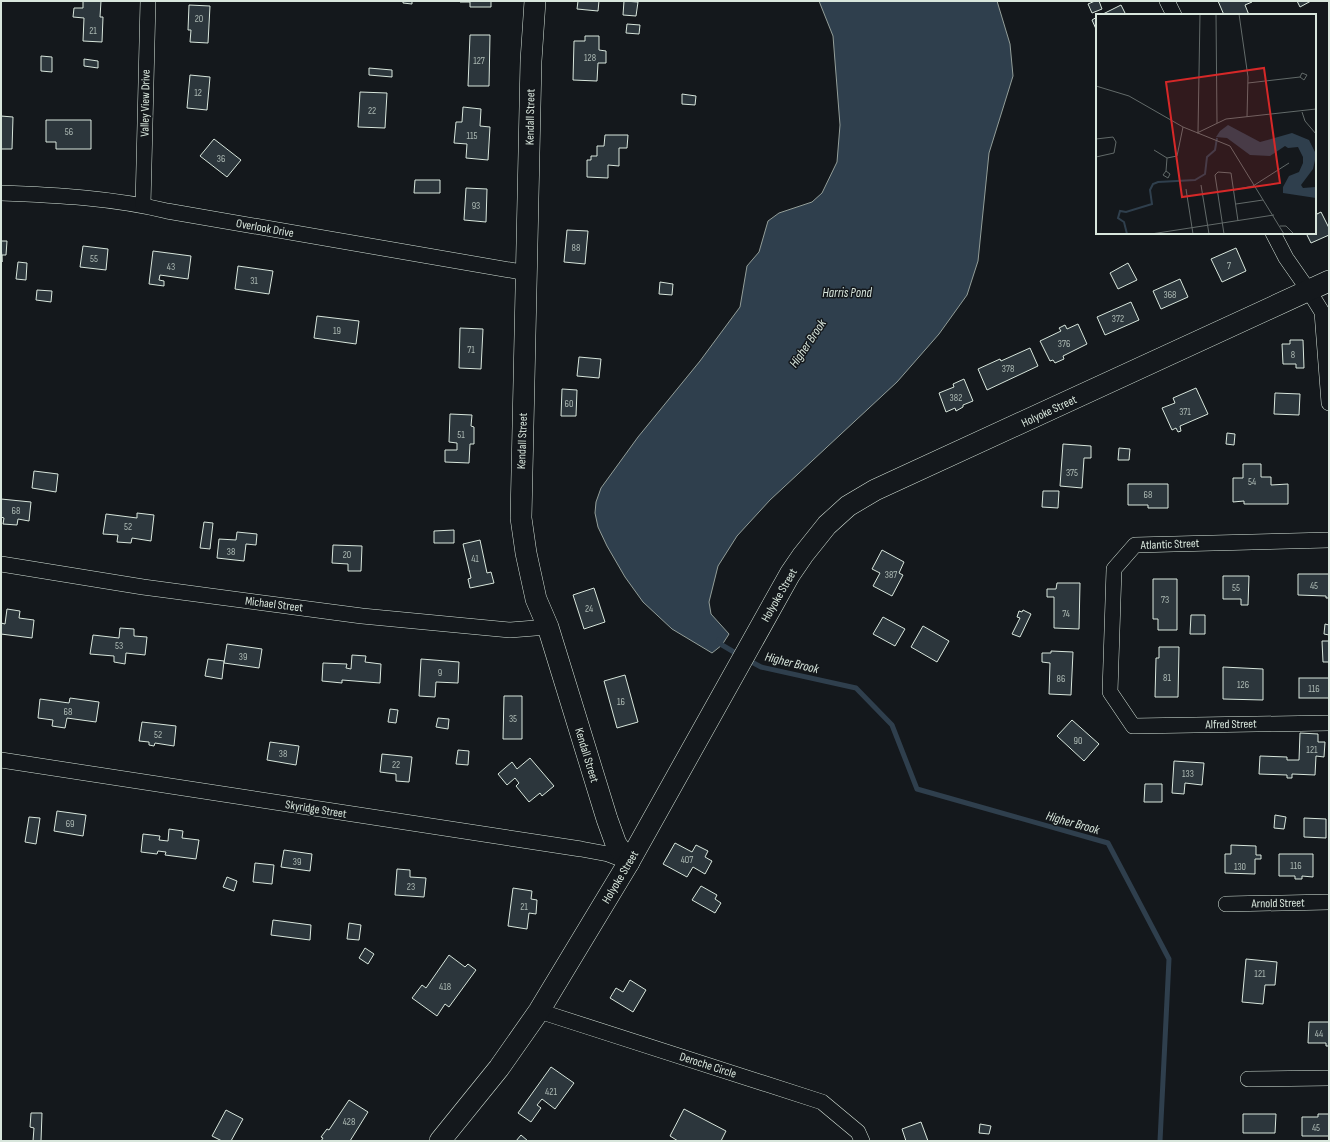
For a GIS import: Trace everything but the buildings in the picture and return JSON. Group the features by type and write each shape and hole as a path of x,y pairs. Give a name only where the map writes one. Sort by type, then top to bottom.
{"main road":[{"name":"Kendall Street","path":"535,1 531,61 521,518 526,553 536,599 548,627 607,819 616,844 629,862"},
{"name":"Holyoke Street","path":"440,1141 499,1068 539,1011 629,862 790,574 810,545 836,515 861,498 887,484 1025,422 1329,281"}],"street":[{"name":"Valley View Drive","path":"143,205 148,1"},
{"path":"1167,1 1174,14"},
{"name":"Overlook Drive","path":"1,194 81,197 143,205 167,211 527,273"},
{"path":"1274,234 1286,258 1322,312 1329,403"},
{"name":"Atlantic Street","path":"1133,726 1110,692 1114,569 1135,545 1329,540"},
{"name":"Michael Street","path":"1,564 143,587 362,616 510,630 548,627"},
{"name":"Alfred Street","path":"1133,726 1329,723"},
{"name":"Skyridge Street","path":"1,760 581,849 608,854 629,862"},
{"name":"Arnold Street","path":"1226,904 1329,902"},
{"name":"Deroche Circle","path":"539,1011 822,1102 858,1132 862,1141"},
{"path":"1248,1079 1329,1078"}],"water":[{"name":"Harris Pond","path":"819,1 997,1 1010,44 1013,76 989,153 978,261 967,295 939,334 897,382 770,500 737,536 718,566 709,602 711,614 729,634 722,645 712,653 672,629 643,602 625,577 598,527 595,513 596,502 601,488 638,437 700,361 740,307 747,266 759,252 768,221 779,213 812,202 822,193 837,162 840,125 833,36"}],"waterway":[{"name":"Higher Brook","path":"719,640 722,645 739,655"},
{"name":"Higher Brook","path":"748,660 761,667 856,688 892,725 917,789 1108,843 1169,959 1160,1141"}]}
